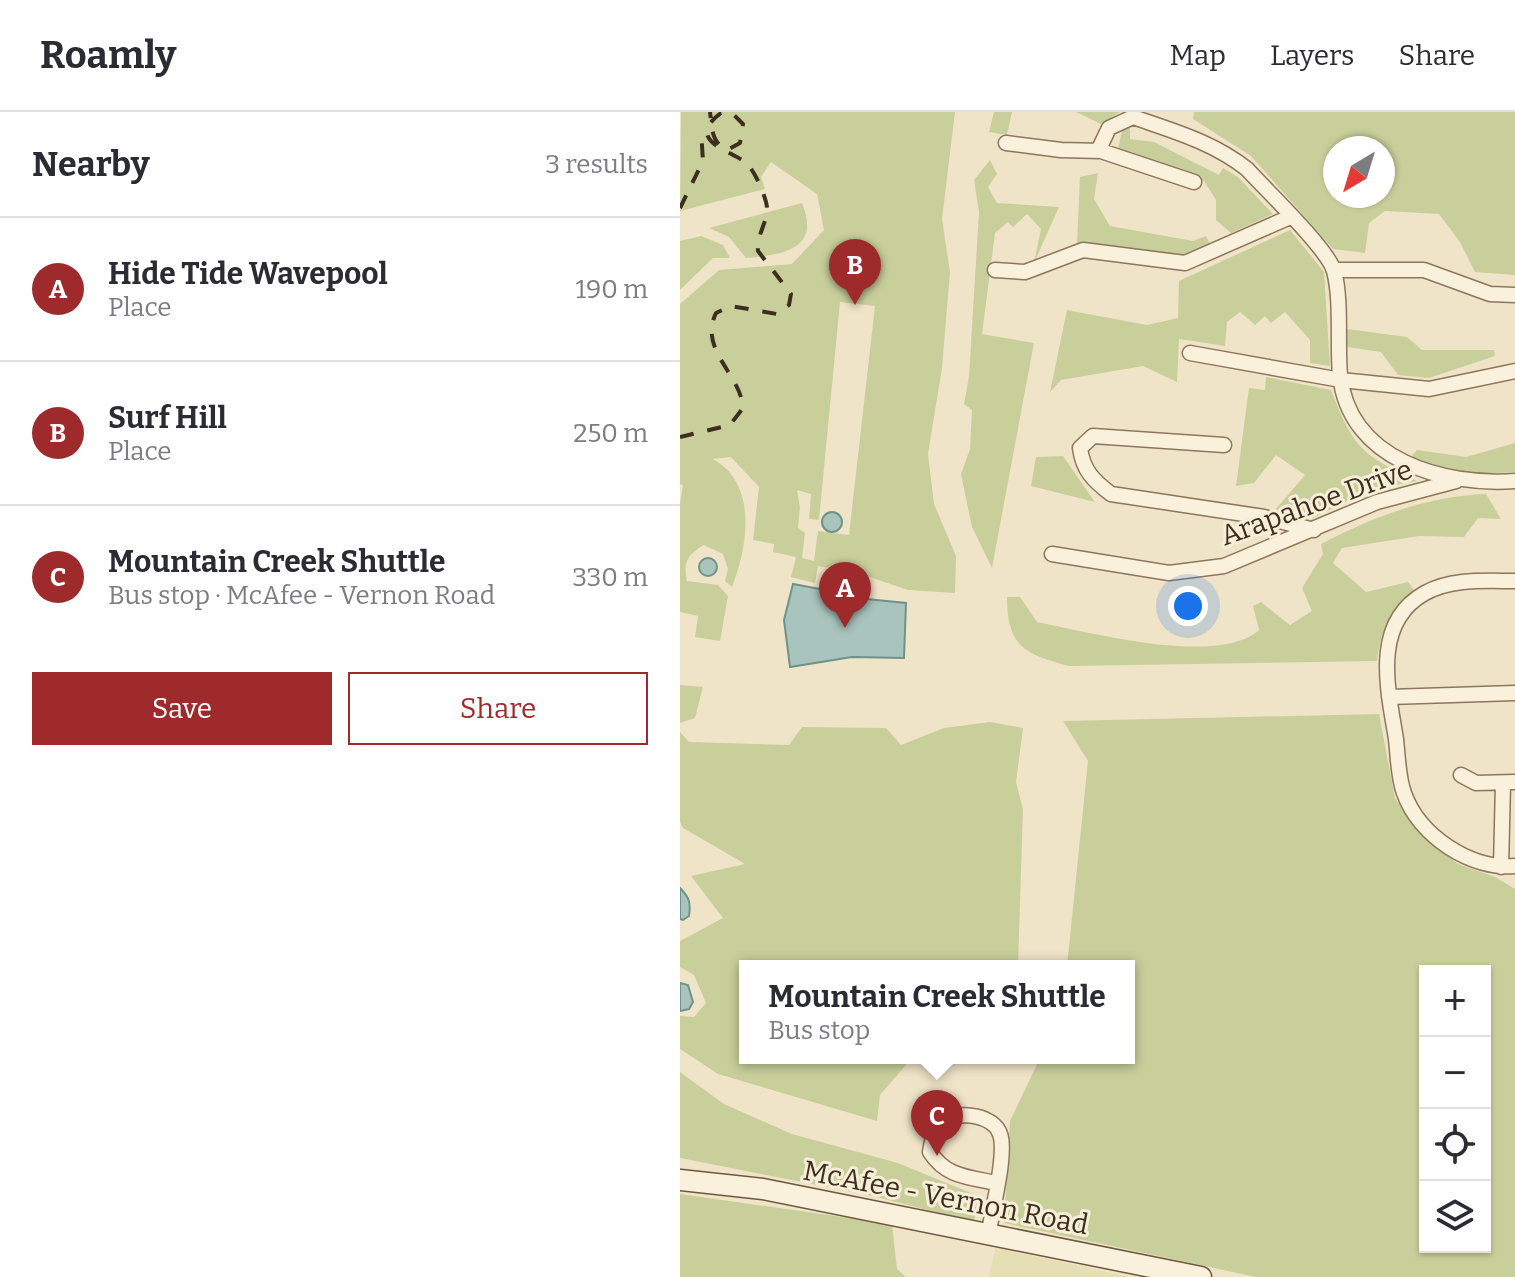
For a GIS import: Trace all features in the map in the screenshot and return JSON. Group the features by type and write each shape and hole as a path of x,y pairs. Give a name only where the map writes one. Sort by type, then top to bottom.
{"main road":[{"name":"McAfee - Vernon Road","path":"680,1180 763,1189 1201,1277"}],"street":[{"path":"1098,151 1102,136 1119,120 1133,117 1211,144 1229,155 1290,217 1334,270 1341,380 1351,410 1369,437 1385,452 1407,465 1456,481 1515,481"},
{"path":"1006,143 1098,151 1194,182"},
{"path":"995,270 1025,272 1083,250 1185,263 1290,217"},
{"path":"1334,270 1424,270 1490,294 1515,295"},
{"path":"1190,353 1341,380 1429,389 1515,371"},
{"path":"1224,445 1093,436 1080,448 1082,462 1093,480 1111,494 1264,517 1314,530"},
{"name":"Arapahoe Drive","path":"1052,554 1169,573 1224,566 1377,502 1456,481"},
{"path":"1461,775 1476,783 1509,783 1508,866 1463,857 1444,846 1404,794 1389,697 1386,664 1389,638 1403,612 1423,593 1454,582 1515,581"},
{"path":"1389,697 1515,693"},
{"path":"989,1232 996,1183 1000,1133 990,1122 976,1116 956,1115 945,1120 932,1139 930,1152 938,1164 949,1173 996,1183"}],"shaded area":[{"path":"996,1248 1131,1277 988,1277"}],"green space":[{"path":"681,112 955,112 942,219 950,272 942,368 928,454 934,504 956,556 955,593 908,590 855,572 818,566 815,583 791,577 796,557 773,552 774,544 753,540 759,487 731,457 713,459 727,470 737,484 743,500 745,535 732,587 725,581 728,569 723,554 704,545 688,560 687,581 718,585 728,596 720,641 695,637 698,616 680,612 680,503 683,485 680,484 680,304 719,270 792,264 824,230 817,194 771,162 761,177 765,189 680,211","holes":["840,302 875,306 849,535 818,531 814,561 802,558 805,533 798,528 800,507 797,490 811,494 809,519 819,520"]},
{"path":"994,112 1012,112 1007,135 989,132"},
{"path":"1076,112 1120,112 1101,124"},
{"path":"1194,112 1515,112 1515,275 1475,272 1460,242 1439,214 1385,211 1369,223 1365,253 1333,249 1251,156 1193,119"},
{"path":"1130,128 1130,139 1154,142 1219,175 1223,168 1238,177 1273,214 1231,233 1216,220 1216,200 1204,181 1118,149 1122,131"},
{"path":"990,160 997,174 988,187 997,203 1059,207 1034,263 1041,229 1027,214 1013,227 1008,222 995,233 982,334 1034,343 992,568 972,527 961,474 970,449 972,410 964,404 969,376 979,212 974,180"},
{"path":"1098,173 1094,199 1110,226 1193,241 1206,236 1210,244 1181,256 1077,245 1080,177"},
{"path":"802,203 807,219 806,231 802,241 784,252 746,258 729,237 709,228"},
{"path":"1290,230 1324,272 1330,366 1310,363 1310,340 1285,312 1271,323 1265,316 1255,325 1240,312 1227,322 1225,346 1179,339 1177,382 1143,366 1061,380 1050,392 1067,310 1147,325 1178,318 1179,281"},
{"path":"701,236 723,245 730,258 713,258 680,290 680,241"},
{"path":"1347,329 1407,337 1422,350 1494,350 1495,356 1429,378 1398,375 1381,352 1347,347"},
{"path":"1266,377 1331,390 1346,425 1362,448 1383,464 1417,481 1367,491 1313,518 1275,510 1305,475 1276,455 1254,483 1236,486 1249,388 1265,390"},
{"path":"1515,443 1515,472 1456,475 1411,457 1417,450 1466,457"},
{"path":"1063,456 1095,502 1031,486 1036,457"},
{"path":"1486,494 1501,519 1478,518 1464,537 1419,536 1342,548 1333,563 1366,592 1408,582 1414,590 1388,621 1377,661 1069,666 1030,652 1015,638 1010,627 1007,597 1020,597 1037,622 1088,633 1184,646 1214,646 1240,641 1259,630 1253,606 1261,602 1290,625 1312,611 1302,588 1323,554 1321,544 1401,510 1443,499"},
{"path":"680,685 703,687 695,718 680,723"},
{"path":"1379,714 1395,798 1421,835 1458,864 1495,877 1515,889 1515,1277 1256,1277 1004,1223 1010,1121 1037,1064 1135,1064 1135,960 1068,960 1088,761 1063,721"},
{"path":"990,722 1023,728 1016,782 1023,809 1018,960 739,960 739,1064 907,1064 880,1095 877,1121 718,1074 680,1049 680,1016 694,1017 706,1003 694,975 680,967 680,941 723,918 691,876 745,864 683,828 680,822 680,732 689,742 789,745 802,727 886,728 901,745 944,728"},
{"path":"680,1072 724,1104 792,1134 898,1163 978,1196 974,1222 873,1196 680,1158"},
{"path":"680,1194 892,1224 897,1269 906,1277 680,1277"}],"water":[{"path":"828,512 836,512 842,522 836,532 828,532 822,526 822,518"},
{"path":"704,558 712,558 717,567 715,574 704,576 699,571 699,563"},
{"path":"839,577 845,584 854,582 855,594 846,597 906,603 904,658 852,657 790,667 784,620 793,584 841,593 834,585"},
{"path":"680,888 689,903 689,916 683,920 680,919"},
{"path":"680,983 688,985 693,1002 689,1009 680,1011"}],"railway":[{"path":"680,437 730,425 743,408 741,396 712,339 716,313 731,306 777,314 789,305 791,294 758,251 767,208 755,176 746,163 714,144 707,131 711,123 721,113 733,114 743,124 740,143 727,150 715,139 712,129 711,123 710,112"},
{"path":"680,208 703,161 701,130"}],"place":[{"name":"Surf Hill","path":"855,305"},
{"name":"Hide Tide Wavepool","path":"845,628"},
{"name":"Mountain Creek Shuttle","path":"937,1156"}]}
